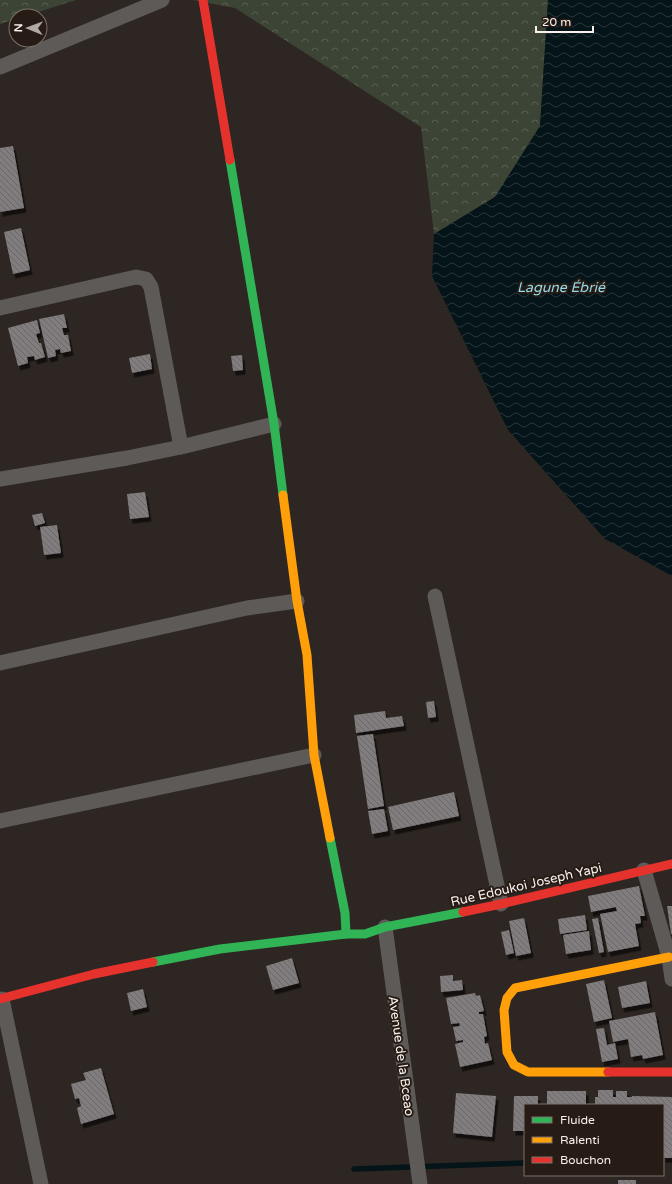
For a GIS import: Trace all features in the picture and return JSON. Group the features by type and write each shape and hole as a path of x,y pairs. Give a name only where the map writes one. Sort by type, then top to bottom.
{"street":[{"path":"0,67 162,0"},
{"path":"203,0 274,424 297,601 307,655 314,755 345,913 346,934"},
{"path":"0,308 136,277 146,279 151,287 181,447"},
{"path":"0,478 127,458 181,447 274,424"},
{"path":"435,596 501,904"},
{"path":"0,663 247,608 297,601"},
{"path":"0,822 314,755"},
{"name":"Rue Edoukoi Joseph Yapi","path":"1,999 94,974 220,949 346,934 365,934 385,928 501,904 672,864"},
{"path":"644,870 669,957 672,979"},
{"name":"Avenue de la Bceao","path":"385,928 420,1184"},
{"path":"669,957 515,988 507,998 504,1010 507,1052 514,1065 528,1072 672,1072"},
{"path":"1,999 40,1184"}],"green space":[{"path":"0,0 76,0 48,9 8,8 8,22 0,24"},
{"path":"193,0 548,0 540,126 495,197 434,234 421,127 235,8"}],"water":[{"name":"Lagune Ébrié","path":"548,0 672,0 672,576 605,539 508,430 432,276 434,234 495,197 540,126"}],"building":[{"path":"13,146 24,208 0,212 0,148"},
{"path":"21,228 30,270 13,274 4,232"},
{"path":"64,314 67,328 62,328 64,335 68,335 71,351 61,353 60,349 55,350 56,356 48,358 39,319"},
{"path":"37,320 40,333 36,334 39,343 41,343 45,357 35,360 34,356 27,357 28,363 18,366 8,328"},
{"path":"150,354 152,369 132,373 129,358"},
{"path":"242,355 243,370 233,371 231,356"},
{"path":"145,492 149,517 130,519 127,494"},
{"path":"42,513 45,523 35,526 32,515"},
{"path":"57,525 61,553 44,555 40,527"},
{"path":"434,701 436,717 428,718 426,702"},
{"path":"385,711 386,718 402,716 404,726 356,733 354,715"},
{"path":"373,734 384,806 368,809 357,736"},
{"path":"454,792 459,816 393,830 388,807"},
{"path":"384,809 388,831 372,834 368,811"},
{"path":"639,886 645,916 640,916 641,923 635,924 639,946 608,952 600,914 617,911 616,907 591,912 588,896"},
{"path":"667,906 672,906 672,934 671,934"},
{"path":"585,915 587,930 560,934 558,919"},
{"path":"524,918 531,953 516,956 509,921"},
{"path":"598,918 604,952 599,953 592,919"},
{"path":"509,930 514,953 506,955 501,932"},
{"path":"589,931 591,950 566,954 563,935"},
{"path":"292,958 299,983 273,990 266,966"},
{"path":"453,975 453,981 462,980 463,990 441,992 440,976"},
{"path":"604,980 612,1018 594,1022 586,984"},
{"path":"646,981 650,1003 622,1008 618,987"},
{"path":"143,989 147,1007 131,1011 127,993"},
{"path":"475,993 476,996 480,995 484,1011 479,1012 479,1014 483,1014 487,1036 484,1037 485,1044 488,1043 492,1060 460,1067 455,1044 463,1042 463,1040 456,1041 453,1027 460,1026 459,1023 451,1024 446,998"},
{"path":"655,1012 663,1055 643,1059 642,1055 631,1057 628,1039 613,1042 609,1021"},
{"path":"604,1028 607,1045 615,1043 618,1059 602,1062 596,1029"},
{"path":"101,1068 114,1114 81,1124 77,1108 81,1106 79,1098 75,1099 71,1084 86,1080 83,1073"},
{"path":"598,1090 613,1090 613,1097 616,1097 616,1091 627,1091 627,1097 632,1097 632,1104 595,1104 595,1097 598,1097"},
{"path":"547,1091 586,1091 586,1104 547,1104"},
{"path":"456,1093 496,1096 492,1137 453,1133"},
{"path":"514,1096 538,1096 538,1104 524,1104 524,1131 513,1131"},
{"path":"632,1096 672,1097 672,1158 664,1158 664,1104 632,1104"},
{"path":"618,1180 636,1180 636,1184 618,1184"}],"waterway":[{"path":"354,1169 524,1163"}],"traffic: fast":[{"path":"230,160 274,424 283,495"},
{"path":"330,838 345,913 346,934"},
{"path":"153,962 220,949 346,934 365,934 385,927 463,912"}],"traffic: slow":[{"path":"283,495 297,601 307,655 314,755 330,838"},
{"path":"608,1072 528,1072 514,1065 507,1052 504,1010 507,998 515,988 669,957"}],"traffic: jam":[{"path":"203,0 230,160"},
{"path":"463,912 672,864"},
{"path":"0,999 94,974 153,962"},
{"path":"608,1072 672,1072"}]}
